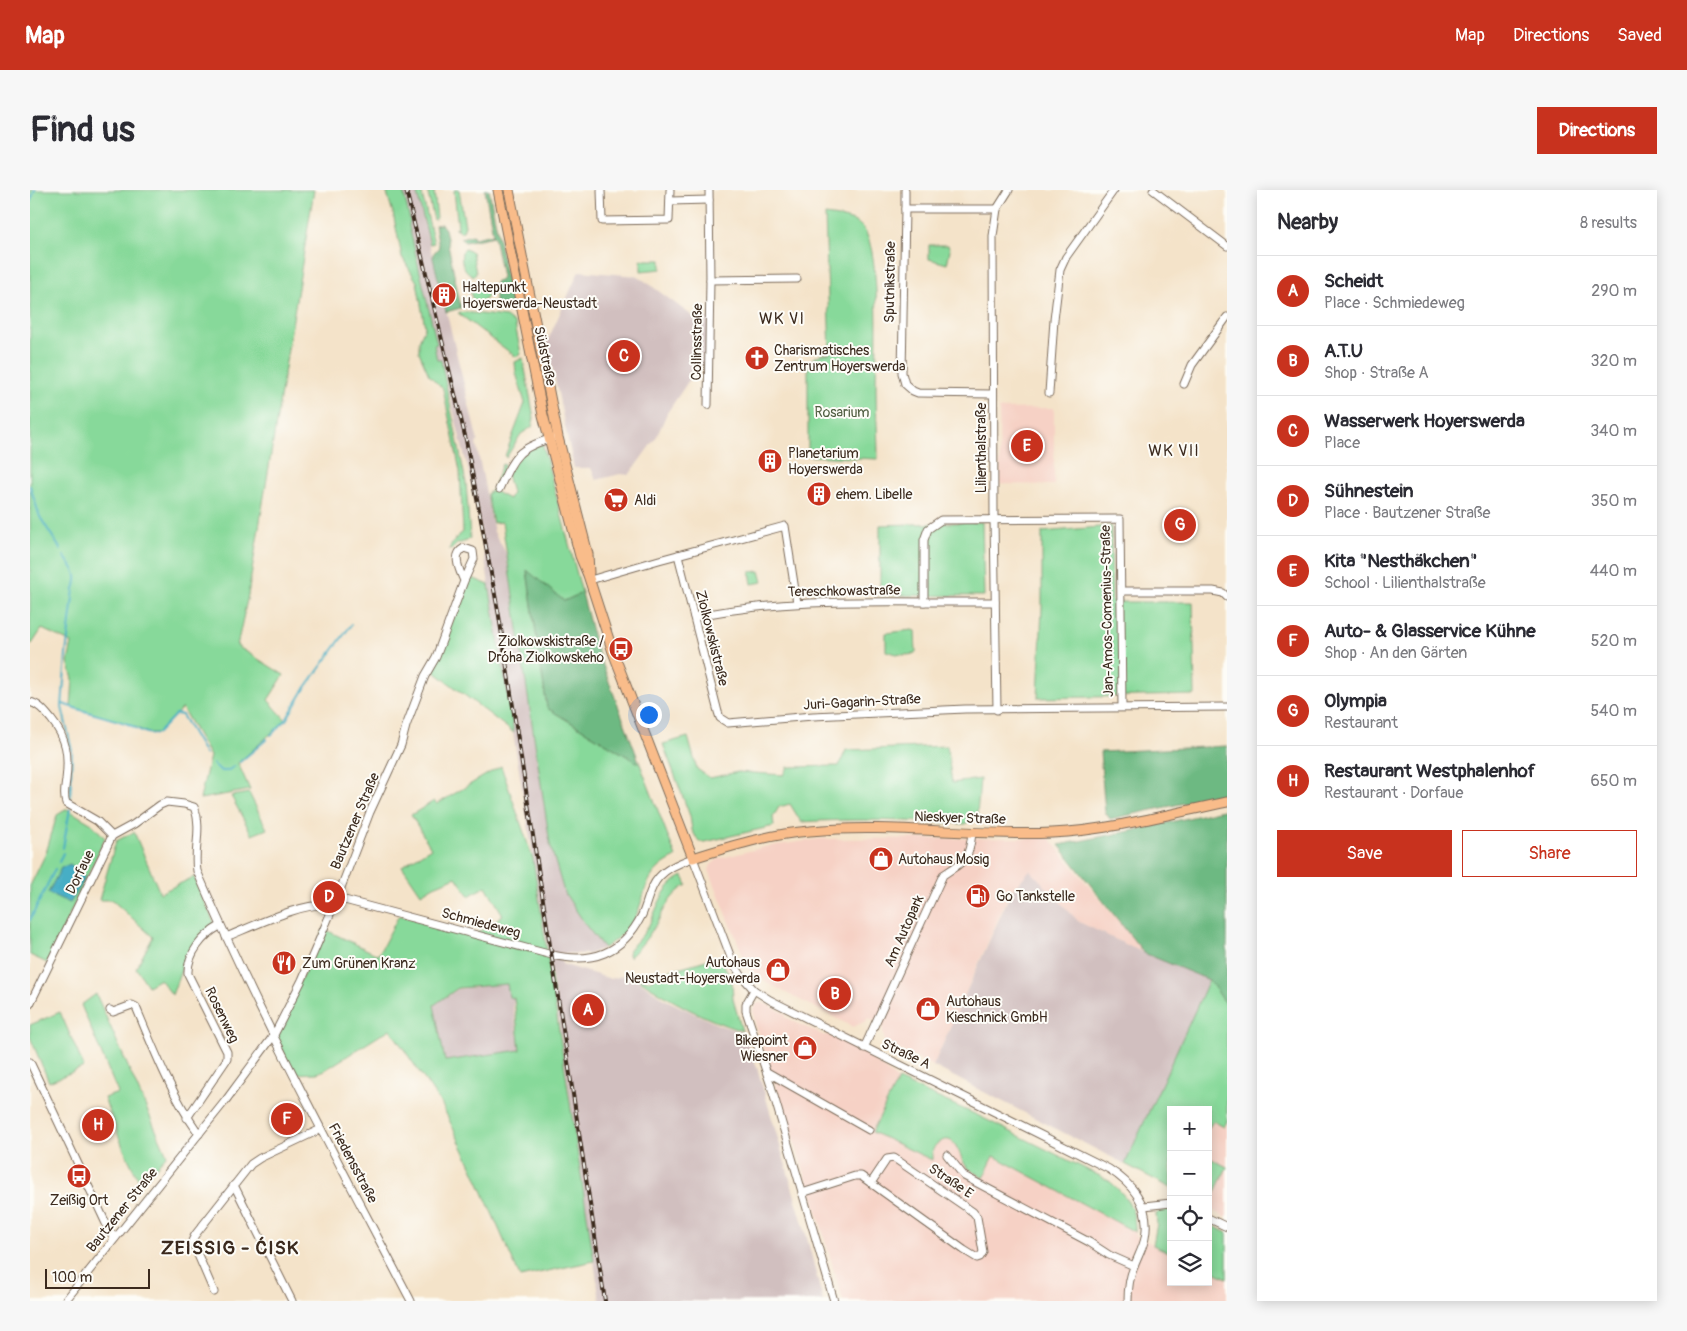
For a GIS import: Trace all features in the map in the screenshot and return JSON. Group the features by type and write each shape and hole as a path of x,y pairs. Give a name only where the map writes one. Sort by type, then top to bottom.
{"main road":[{"name":"Südstraße","path":"498,190 522,316 554,438"},
{"name":"Südstraße","path":"509,190 554,438"},
{"path":"554,438 588,554 589,578 613,652 693,858"},
{"name":"Nieskyer Straße","path":"693,858 752,840 809,831 870,828 972,833 1084,831 1227,802"}],"street":[{"path":"601,190 602,221 669,220 670,190"},
{"name":"Collinsstraße","path":"708,405 709,190"},
{"name":"Sputnikstraße","path":"905,190 902,335 902,374 905,384 913,392 918,393 993,394"},
{"name":"Lilienthalstraße","path":"998,710 994,519 993,236 996,209 1009,190"},
{"path":"1049,393 1054,320 1060,270 1066,256 1114,190"},
{"path":"1153,190 1227,246"},
{"path":"670,201 709,200"},
{"path":"904,209 996,209"},
{"path":"710,280 797,279"},
{"path":"1184,384 1192,366 1227,317"},
{"path":"498,488 517,455 525,448 554,438"},
{"path":"924,602 924,540 928,529 941,520 994,519"},
{"name":"Jan-Amos-Comenius-Straße","path":"994,519 1120,519 1122,707"},
{"path":"589,578 785,526 797,603"},
{"name":"Ziolkowskistraße","path":"678,555 718,712 720,718 728,723"},
{"name":"Bautzener Straße","path":"65,1301 199,1134 274,1035 302,980 337,898 353,853 436,656 464,581"},
{"path":"1122,591 1213,591 1222,593 1227,597"},
{"name":"Tereschkowastraße","path":"694,617 746,608 797,603 995,602"},
{"path":"30,702 44,711 54,722 67,746 68,770 64,798 66,804 97,821 112,836 167,802 194,807 197,813 198,832 196,871 220,926 274,1035"},
{"name":"Juri-Gagarin-Straße","path":"728,723 965,709 1227,707"},
{"name":"Am Autopark","path":"864,1048 943,874 958,866 968,856 972,833"},
{"name":"Dorfaue","path":"30,1004 112,836"},
{"name":"Schmiedeweg","path":"337,898 561,957 589,958 607,952 617,946 638,921 650,892 660,877 668,869 693,858"},
{"name":"Straße A","path":"693,858 734,963 741,975 754,990 864,1048 940,1083 1109,1169 1124,1178 1144,1206"},
{"path":"226,937 308,906 327,904 333,906"},
{"name":"Rosenweg","path":"187,1118 227,1059 227,1052 188,974 196,947 220,926"},
{"path":"754,990 746,1004 746,1011 766,1071 834,1301"},
{"path":"110,1010 113,1012 132,1005 136,1007 187,1118 199,1134"},
{"name":"Friedensstraße","path":"274,1035 411,1301"},
{"path":"30,1062 110,1232 115,1238"},
{"path":"766,1071 868,1130"},
{"path":"214,1292 192,1241 195,1235 251,1164 322,1129"},
{"name":"Straße E","path":"947,1154 964,1176 1090,1242 1109,1255 1134,1266"},
{"name":"Straße E","path":"802,1193 855,1176 862,1176 871,1183 964,1250 977,1258 980,1257 983,1252 977,1217 973,1212 902,1163 894,1158 887,1159 871,1183"},
{"path":"234,1185 292,1301"},
{"path":"1128,1301 1128,1287 1134,1266 1145,1240 1147,1222 1144,1206 1167,1203"},
{"path":"1212,1220 1227,1227"}],"shaded area":[{"path":"403,190 416,190 440,287 444,286 447,301 444,302 478,442 476,443 494,532 506,553 550,844 564,892 587,927 604,948 589,954 560,953 562,964 611,979 629,974 666,1000 719,1025 744,1033 758,1071 806,1234 823,1301 600,1301 549,955 478,516 467,463 441,360 437,360 434,345 437,343 409,226 410,220"},
{"path":"579,271 638,276 695,318 709,318 709,367 700,366 687,383 667,413 657,436 629,475 620,474 596,480 591,468 574,468 547,342"},
{"path":"1054,408 1054,485 1000,484 999,409"},
{"path":"1049,838 1144,953 1079,922 1030,871 1011,890 933,1066 885,1043 882,1024 868,1018 866,1021 853,1027 771,985 748,968 709,870 711,865 718,859 765,847 819,839"},
{"path":"1030,870 1079,922 1144,953 1209,980 1125,1164 933,1066 1012,890"},
{"path":"507,984 514,998 513,1007 520,1050 445,1061 434,1005 458,989"},
{"path":"758,1003 763,1003 786,1014 785,1017 795,1022 862,1051 898,1080 872,1132 931,1160 932,1151 937,1143 952,1141 965,1166 983,1178 993,1156 1135,1232 1134,1235 1167,1251 1167,1286 1212,1286 1212,1271 1227,1278 1227,1301 843,1301 813,1198 755,1023 753,1009"},
{"path":"1213,1121 1224,1126 1227,1121 1227,1167 1212,1159"},
{"path":"1227,1168 1227,1218 1212,1210 1212,1198"}],"green space":[{"path":"30,190 314,190 248,595 237,646 284,675 268,700 286,720 238,763 250,790 200,799 210,756 182,708 158,733 148,733 129,724 71,707 73,679 68,662 72,643 42,629 32,644 30,643"},
{"path":"386,190 403,190 410,220 409,226 437,344 434,345 437,360 441,360 466,483 470,538 457,544 451,550 449,549 456,538 463,532 460,471 443,389 429,375 419,352 419,341 425,327 417,282 402,257"},
{"path":"416,190 421,190 434,243 430,244"},
{"path":"427,190 434,191 437,218 434,220"},
{"path":"454,190 459,190 465,226 463,231 460,232 455,229 458,228"},
{"path":"485,190 489,190 512,305 499,305 495,302 493,287 496,281 502,277 494,236 465,242 460,238 473,235 474,238 493,234"},
{"name":"Rosarium","path":"825,215 846,218 855,222 863,228 869,240 873,259 877,306 876,390 878,459 808,456 808,368 812,359 822,354 830,353"},
{"path":"441,224 445,229 461,308 446,312 444,302 447,300 444,286 440,287 433,258 433,254 439,247 435,225"},
{"path":"929,245 948,245 950,250 947,264 929,259"},
{"path":"465,249 472,252 476,273 474,276 465,269 462,263 462,252"},
{"path":"641,260 661,260 661,269 641,271"},
{"path":"476,286 482,286 487,291 485,300 476,302 471,297 471,291"},
{"path":"458,313 506,317 515,324 521,354 516,357"},
{"path":"523,358 534,418 532,427 521,434 506,458 505,456 525,403 516,373 515,362"},
{"path":"542,442 582,593 564,601 527,571 547,708 640,764 676,857 653,874 631,924 604,948 587,927 564,892 550,844 502,522 493,523 487,494 492,490 502,464 505,465 494,491 509,499 512,493 507,474 520,455"},
{"path":"982,522 984,596 880,595 880,525"},
{"path":"1111,526 1112,602 1193,602 1195,695 1038,698 1042,608 1042,532"},
{"path":"527,570 564,601 582,593 596,647 640,764 547,708"},
{"path":"760,571 763,582 752,584 750,572"},
{"path":"470,577 489,585 514,733 432,670"},
{"path":"915,631 916,653 905,655 886,651 886,633"},
{"path":"688,737 697,769 710,778 738,772 784,775 788,767 839,766 846,750 947,746 952,783 980,779 977,815 966,824 863,820 801,822 790,804 779,807 773,817 774,826 699,842 692,830 690,816 663,744"},
{"path":"1227,746 1227,794 1110,819 1105,812 1100,752"},
{"path":"501,766 533,859 594,1261 520,1277 442,1105 390,1029 325,1070 317,1073 293,1074 275,1035 324,929 378,955 399,915 474,935 503,915 486,886 469,896 456,877 434,886 421,894 402,866 431,848 411,815 434,801 437,804","holes":["507,984 509,997 514,998 520,1050 445,1061 434,1005 458,988"]},
{"path":"249,793 267,829 252,835 231,796"},
{"path":"67,809 92,824 105,838 47,963 30,955 30,886 46,853 57,815"},
{"path":"1227,809 1227,1005 1209,980 1144,953 1059,845"},
{"path":"134,832 160,893 194,877 215,925 188,951 172,995 160,979 148,986 136,968 153,937 112,900 99,900 116,841"},
{"path":"683,876 687,885 671,899 650,933 630,957 628,951 644,933 664,894 675,881"},
{"path":"717,957 725,967 732,982 733,999 742,1031 688,1009 637,978 650,981 664,972"},
{"path":"1209,980 1227,1005 1227,1121 1224,1127 1213,1121 1212,1123 1212,1106 1167,1106 1167,1186 1125,1164"},
{"path":"96,994 167,1155 141,1185 124,1150 104,1098 118,1093 81,1005"},
{"path":"60,1012 84,1067 49,1082 30,1037 30,1025"},
{"path":"898,1080 977,1115 1108,1180 1129,1203 1134,1216 1135,1232 994,1156 983,1178 967,1167 957,1147 949,1140 944,1140 935,1146 932,1160 872,1132"},
{"path":"1212,1159 1227,1167 1212,1198"},
{"path":"1167,1209 1167,1251 1153,1245 1157,1224 1156,1214"},
{"path":"1212,1225 1227,1233 1227,1278 1212,1271"}],"water":[{"path":"70,864 83,875 84,880 70,903 48,893 61,868"}],"waterway":[{"path":"30,203 35,190"},
{"path":"30,486 40,517 61,550"},
{"path":"64,556 76,575 66,654 62,707 72,751 70,802"},
{"path":"271,735 286,720 304,690 351,625"},
{"path":"63,704 128,724 150,734 158,733 176,714 182,715 205,754"},
{"path":"240,762 267,739"},
{"path":"213,764 221,771 227,771 235,766"},
{"path":"63,848 70,809"},
{"path":"59,862 63,853"},
{"path":"30,920 55,869"}],"railway":[{"path":"406,190 466,440 499,616 605,1301"}],"place":[{"name":"Haltepunkt Hoyerswerda-Neustadt","path":"444,295"},
{"name":"Wasserwerk Hoyerswerda","path":"624,356"},
{"name":"Charismatisches Zentrum Hoyerswerda","path":"757,358"},
{"name":"Kita \"Nesthäkchen\"","path":"1027,446"},
{"name":"Planetarium Hoyerswerda","path":"770,461"},
{"name":"ehem. Libelle","path":"819,494"},
{"name":"Aldi","path":"616,500"},
{"name":"Olympia","path":"1180,525"},
{"name":"Ziolkowskistraße / Dróha Ziolkowskeho","path":"621,649"},
{"name":"Autohaus Mosig","path":"881,859"},
{"name":"Go Tankstelle","path":"978,896"},
{"name":"Sühnestein","path":"329,897"},
{"name":"Zum Grünen Kranz","path":"284,963"},
{"name":"Autohaus Neustadt-Hoyerswerda","path":"778,970"},
{"name":"A.T.U","path":"835,994"},
{"name":"Autohaus Kieschnick GmbH","path":"928,1009"},
{"name":"Scheidt","path":"588,1010"},
{"name":"Bikepoint Wiesner","path":"805,1048"},
{"name":"Auto- & Glasservice Kühne","path":"287,1119"},
{"name":"Restaurant Westphalenhof","path":"98,1125"},
{"name":"Zeißig Ort","path":"79,1176"}],"district":[{"name":"WK VI","path":"782,319"},
{"name":"WK VII","path":"1174,451"},
{"name":"ZEISSIG - ĆISK","path":"230,1248"}]}
